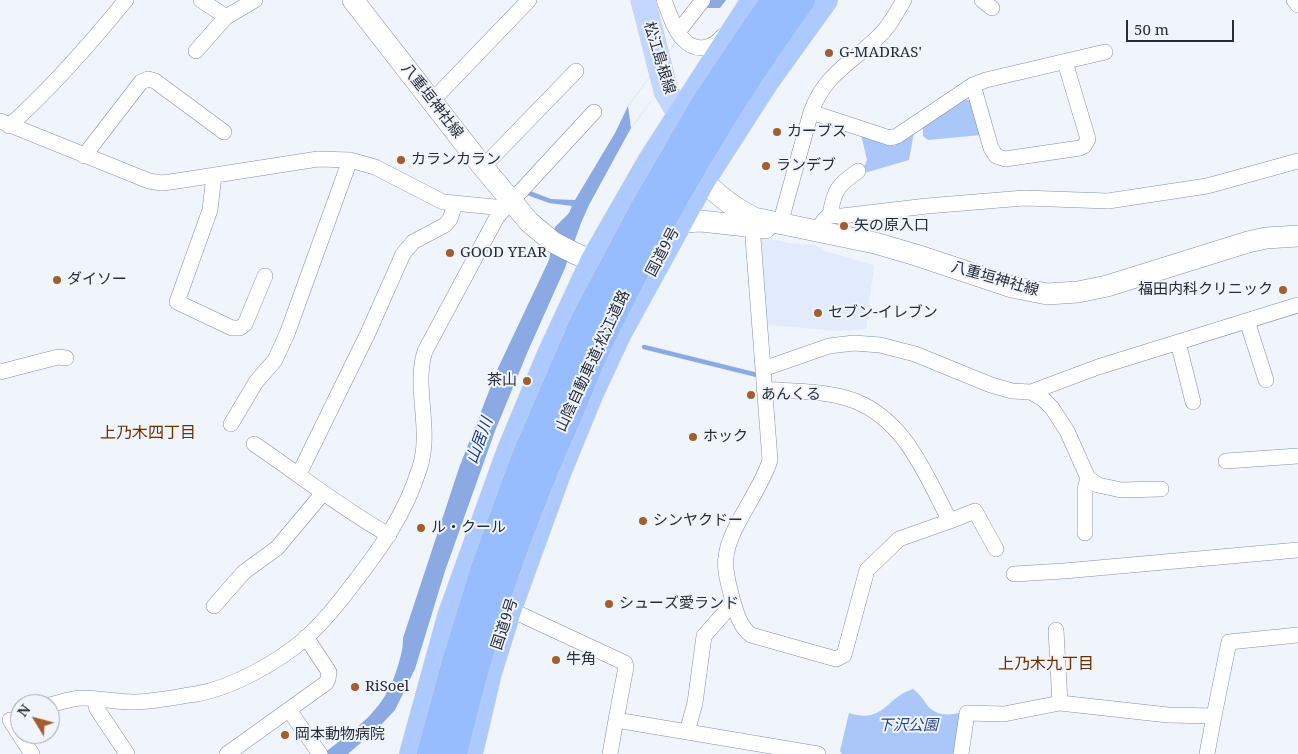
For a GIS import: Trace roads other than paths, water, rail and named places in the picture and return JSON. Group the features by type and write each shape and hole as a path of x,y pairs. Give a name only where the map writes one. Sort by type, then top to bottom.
{"highway":[{"path":"412,754 450,616 509,452 549,356 583,257 680,115 753,0"},
{"name":"山陰自動車道;松江道路","path":"431,754 456,662 486,565 526,456 585,320 644,209 705,104 775,0"},
{"name":"山陰自動車道;松江道路","path":"453,754 475,668 505,574 546,465 605,329 661,221 713,132 767,47 801,0"},
{"name":"国道9号","path":"470,754 489,674 509,609 559,472 591,393 619,334 703,180 766,82 825,0"}],"main road":[{"name":"八重垣神社線","path":"353,0 483,167 508,205 553,242 583,257 610,258 647,230 662,223 780,224 875,243 1012,287 1047,294 1078,292 1107,286 1248,242 1266,238 1298,236"},
{"name":"松江島根線","path":"643,0 666,91 680,115 690,148 703,180"},
{"name":"松江島根線","path":"660,0 679,82 680,115"},
{"name":"八重垣神社線","path":"703,180 716,194 754,223 813,231"}],"street":[{"path":"4,124 25,112 94,38 126,0"},
{"path":"202,0 226,17"},
{"path":"196,51 226,17 255,0"},
{"path":"432,101 529,0"},
{"path":"664,0 678,32 684,40 696,47 706,49 717,43 753,0"},
{"path":"678,32 703,0"},
{"path":"780,224 810,112 816,97 828,80 878,37 904,0"},
{"path":"1294,0 1298,4"},
{"path":"810,112 890,138 897,136 973,85 986,80 1105,52"},
{"path":"973,85 991,148 996,156 1005,158 1080,148 1084,146 1088,139 1066,62"},
{"path":"483,167 576,71"},
{"path":"84,156 141,82 148,79 155,81 224,132"},
{"path":"60,702 70,699 94,699 135,702 215,690 248,676 306,638 339,602 390,535 420,470 424,454 421,369 425,351 497,217 594,112"},
{"path":"4,124 150,181 162,182 214,176 318,159 350,160 375,167 437,199 455,204 508,205"},
{"path":"231,424 256,382 274,360 287,334 350,160"},
{"path":"813,231 830,215 842,216 927,206 1024,198 1108,201 1207,186 1298,161"},
{"path":"830,215 833,196 837,188 858,171"},
{"path":"214,176 210,210 177,302 232,328 240,328 245,324 265,276"},
{"path":"299,474 368,333 403,254 413,242 445,225 450,219 455,204"},
{"path":"754,223 753,238 770,460 766,474 732,536 726,556 726,572 733,603 740,622 751,635 836,659 844,655 867,570 899,539 975,511 996,549"},
{"path":"1031,392 1098,368 1298,304"},
{"path":"1247,321 1266,380"},
{"path":"1178,342 1193,402"},
{"path":"763,369 829,346 854,343 871,344 914,354 991,385 1031,392 1043,399 1052,408 1067,431 1088,478 1098,485 1121,490 1161,489"},
{"path":"0,372 58,357 66,358"},
{"path":"764,389 838,396 855,401 875,412 896,429 909,444 950,521"},
{"path":"254,444 364,521 390,535"},
{"path":"1226,461 1298,456"},
{"path":"1084,533 1085,489 1088,478"},
{"path":"214,606 244,572 277,548 323,493"},
{"path":"1014,574 1298,550"},
{"path":"687,732 695,703 704,636 733,603"},
{"path":"509,609 625,663 626,667 610,754"},
{"path":"1056,630 1060,703"},
{"path":"1207,754 1229,642 1298,635"},
{"path":"227,754 326,683 329,675 327,668 306,638"},
{"path":"94,699 97,709 127,754"},
{"path":"961,754 967,713 1004,714 1060,703 1168,715 1214,716"},
{"path":"289,710 317,750"},
{"path":"616,720 818,754"}],"water":[{"name":"山居川","path":"707,0 726,0 631,128 581,223 565,268 495,431 445,571 415,669 395,710 348,754 323,754 367,719 390,686 400,659 403,638 459,468 498,368 549,260 555,227 569,213 572,206 549,203 527,195 530,191 551,199 575,200 615,133 628,106"}],"waterway":[{"path":"644,347 757,375"}],"place":[{"name":"G-MADRAS'","path":"829,53"},
{"name":"カーブス","path":"777,132"},
{"name":"カランカラン","path":"401,160"},
{"name":"ランデブ","path":"766,166"},
{"name":"矢の原入口","path":"844,226"},
{"name":"GOOD YEAR","path":"450,253"},
{"name":"ダイソー","path":"57,280"},
{"name":"福田内科クリニック","path":"1283,290"},
{"name":"セブン-イレブン","path":"818,313"},
{"name":"茶山","path":"527,381"},
{"name":"あんくる","path":"751,395"},
{"name":"ホック","path":"693,437"},
{"name":"シンヤクドー","path":"643,521"},
{"name":"ル・クール","path":"421,528"},
{"name":"シューズ愛ランド","path":"609,604"},
{"name":"牛角","path":"556,660"},
{"name":"RiSoel","path":"355,687"},
{"name":"岡本動物病院","path":"285,735"}],"district":[{"name":"上乃木四丁目","path":"148,433"},
{"name":"上乃木九丁目","path":"1046,664"}],"park label":[{"name":"下沢公園","path":"908,726"}]}
